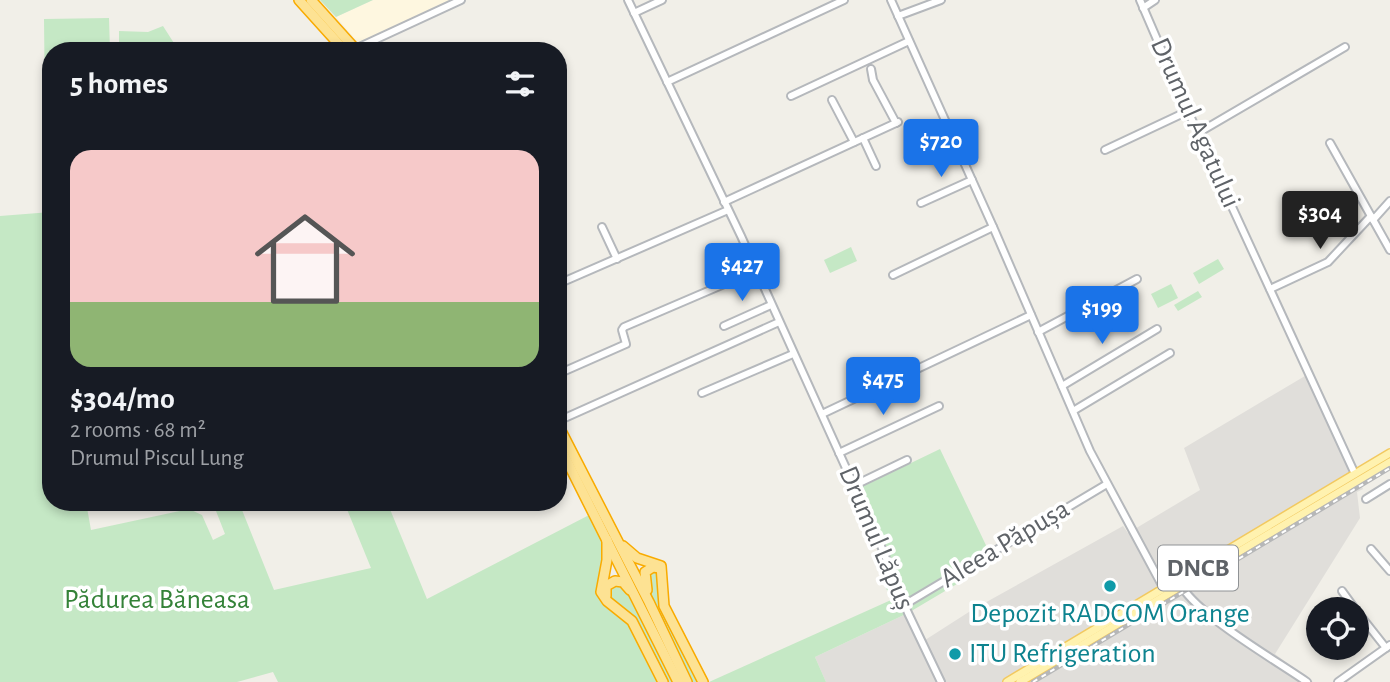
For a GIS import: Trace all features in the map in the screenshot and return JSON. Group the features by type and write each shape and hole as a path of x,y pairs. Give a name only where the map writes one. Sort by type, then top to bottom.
{"highway":[{"path":"299,0 344,42"},
{"path":"311,0 345,42"},
{"path":"567,443 611,538 635,557 658,564 663,571 664,606 704,682"},
{"path":"567,459 687,682"},
{"path":"611,538 601,589 607,601 632,621 663,682"},
{"path":"645,604 645,572 653,567 663,571"},
{"path":"607,601 607,586 617,580 645,604"},
{"path":"651,616 678,682"}],"main road":[{"name":"DNCB","path":"1007,682 1390,453"},
{"name":"DNCB","path":"1020,682 1390,462"}],"street":[{"path":"369,42 461,0"},
{"name":"Drumul Lăpuș","path":"628,0 822,414 904,604 941,682"},
{"path":"634,13 662,0"},
{"path":"667,82 844,0"},
{"path":"891,0 1073,411 1107,484 1164,589"},
{"path":"898,16 942,0"},
{"name":"Drumul Agatului","path":"1140,0 1308,377 1355,474"},
{"path":"1143,8 1155,0"},
{"path":"791,96 909,41"},
{"path":"1198,133 1345,47"},
{"path":"724,202 897,122 873,80 871,69"},
{"path":"832,100 854,142"},
{"path":"1105,150 1188,111"},
{"path":"863,138 876,166"},
{"path":"1330,143 1390,250"},
{"path":"921,203 972,180"},
{"path":"1270,289 1328,262 1390,201"},
{"path":"567,280 728,211"},
{"path":"602,227 617,259"},
{"path":"893,275 993,227"},
{"path":"567,370 626,344 622,330 624,327 736,279"},
{"path":"1038,332 1138,279"},
{"path":"724,326 771,305"},
{"path":"822,414 1031,315"},
{"path":"567,419 779,322"},
{"path":"1062,386 1157,329"},
{"path":"1073,411 1170,353"},
{"path":"702,393 793,354"},
{"path":"839,453 939,406"},
{"path":"853,486 907,460"},
{"name":"Aleea Păpușa","path":"904,604 1107,484"},
{"path":"1366,499 1390,484"},
{"path":"1371,548 1390,571"},
{"path":"1182,587 1188,596 1207,612 1307,682"},
{"path":"1342,591 1346,597"},
{"path":"1338,682 1388,647 1369,625"}],"shaded area":[{"path":"373,0 461,0 367,42 357,42 336,17"},
{"path":"1310,373 1363,489 1357,492 1360,518 1311,597 1306,597 1306,604 1275,654 1313,682 826,682 815,657 908,613 922,642 972,610 1123,526 1128,533 1200,490 1184,448"}],"green space":[{"path":"320,0 373,0 336,17"},
{"path":"109,18 110,42 44,42 44,19"},
{"path":"163,26 173,42 119,42 119,31 148,32"},
{"name":"Pădurea Băneasa","path":"42,213 42,511 88,511 91,530 180,511 193,511 202,515 213,540 225,534 216,511 242,511 274,590 371,568 348,511 391,511 427,599 593,513 607,538 606,589 623,582 678,682 278,682 273,672 237,682 0,682 0,216"},
{"path":"851,247 857,261 830,273 824,260"},
{"path":"1218,259 1224,269 1199,284 1193,273"},
{"path":"1171,284 1178,298 1158,308 1151,294"},
{"path":"1198,291 1202,297 1178,311 1174,305"},
{"path":"940,449 994,562 908,613 815,657 826,682 709,682 891,600 876,564 886,560 855,490"},
{"path":"659,568 662,596 703,682 687,682 649,602 645,572"}],"railway":[{"path":"1033,682 1390,468"}],"place":[{"name":"Depozit RADCOM Orange","path":"1110,586"},
{"name":"ITU Refrigeration","path":"955,654"}]}
